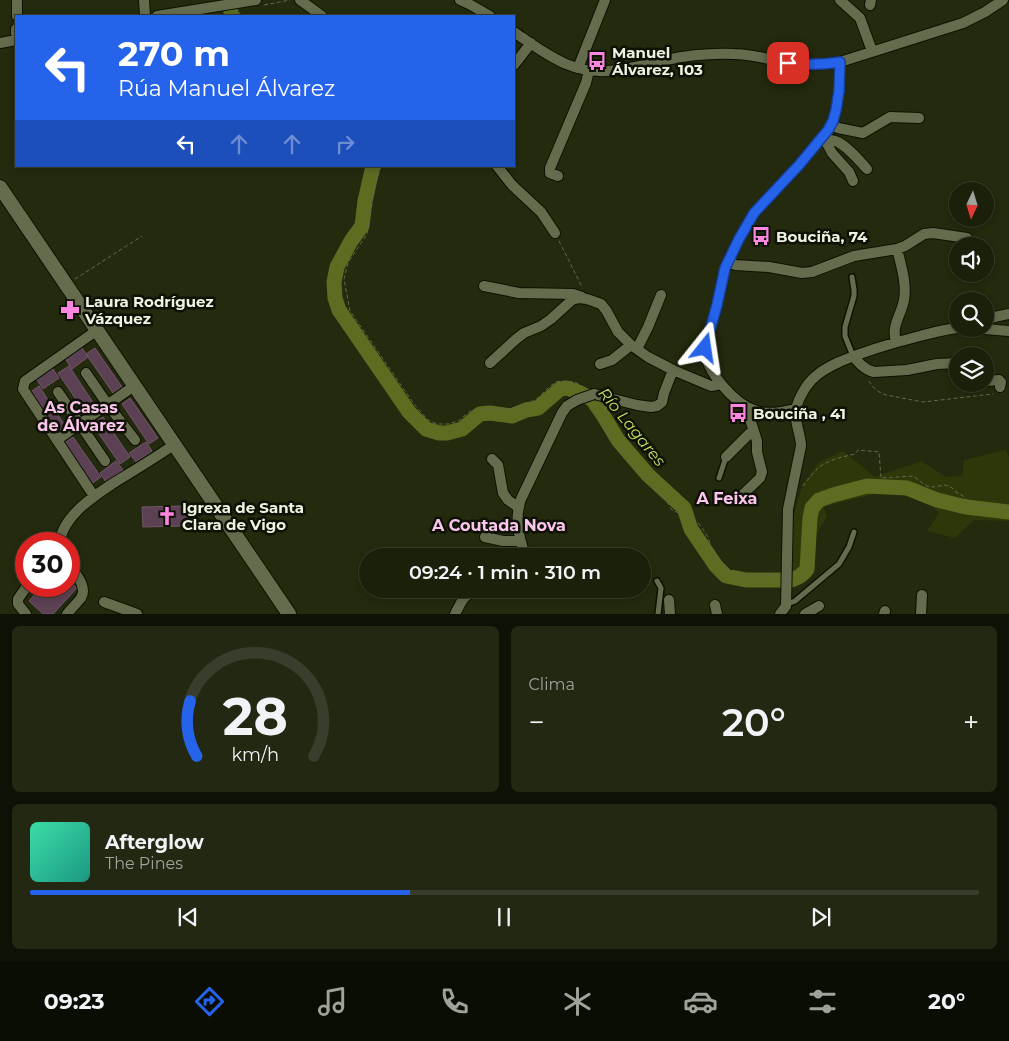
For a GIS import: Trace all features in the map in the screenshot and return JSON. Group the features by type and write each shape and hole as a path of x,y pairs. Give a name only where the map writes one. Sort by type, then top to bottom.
{"main road":[{"path":"0,187 289,614"}],"street":[{"path":"17,0 17,15"},
{"path":"144,0 145,15"},
{"path":"164,15 252,0"},
{"path":"300,0 321,15"},
{"path":"460,0 488,15"},
{"path":"578,68 604,0"},
{"path":"840,0 860,18 872,51"},
{"path":"515,33 565,64 590,70 611,71 667,59 712,54 737,54 806,65 824,64 840,62 963,23 1003,0"},
{"path":"0,42 15,40"},
{"path":"515,65 531,43"},
{"path":"795,409 768,413 758,412 740,403 721,384 708,362 705,348 725,268 739,239 754,213 824,138 831,125 839,91 840,62"},
{"path":"558,176 550,173 550,168 590,70"},
{"path":"831,125 863,133 890,117 920,118"},
{"path":"824,138 837,142 846,148 867,168"},
{"path":"824,138 832,153 850,172 853,181"},
{"path":"499,167 512,185 541,212 555,233"},
{"path":"729,260 735,265 769,267 802,273 812,272 854,256 898,249 924,234 933,233 960,237"},
{"path":"896,342 894,328 905,293 898,249"},
{"path":"484,286 518,293 573,294 601,304 618,332 648,357 711,386 721,384"},
{"path":"600,364 612,360 634,347 648,327 661,295"},
{"path":"490,363 524,333 551,319 572,300 578,298 588,299"},
{"path":"994,318 1009,314"},
{"path":"794,614 790,607 784,607 786,587 783,574 788,510 801,446 795,409 809,384 826,368 853,356 896,342 949,329"},
{"path":"994,329 1009,330"},
{"path":"94,496 23,389 25,381 96,331"},
{"path":"853,356 869,371 874,372 907,370 949,363"},
{"path":"522,548 517,527 518,507 567,406 589,395 637,405 657,406 662,402 673,370"},
{"path":"86,373 135,440"},
{"path":"994,380 999,380 1001,382 998,390"},
{"path":"57,440 134,386"},
{"path":"58,392 105,461"},
{"path":"738,499 760,478 762,472 756,441 748,416 749,408"},
{"path":"726,457 753,430"},
{"path":"64,532 69,520 94,496 174,444"},
{"path":"492,459 498,465 503,494 518,507"},
{"path":"485,537 504,541 520,541"},
{"path":"67,614 82,597 84,591 80,580"},
{"path":"921,614 922,595"},
{"path":"19,597 18,604 26,614"},
{"path":"454,614 462,598"},
{"path":"669,600 670,614"},
{"path":"104,602 137,614"},
{"path":"805,614 819,606"}],"lane":[{"path":"852,277 854,296 845,327 845,336 853,356"},
{"path":"719,478 726,457"},
{"path":"784,607 839,564 849,547 854,532"},
{"path":"657,581 661,588 658,614"}],"path":[{"path":"381,167 374,185 367,234 348,263 344,279 350,311 414,404 428,420 437,424 448,424 458,420 472,410 507,410 526,405 538,398 556,382 575,382 589,395 596,412 613,440 666,500 672,510 694,520 700,525 708,537 712,550 730,572 748,576 783,574"},
{"path":"555,233 588,299"},
{"path":"66,285 142,236"},
{"path":"869,371 867,378 879,392 923,402 998,390"},
{"path":"792,492 798,490 823,464 855,454 858,450 879,452 881,478 913,476 927,486 945,485 951,487 969,502 1009,507"}],"green space":[{"path":"1006,450 1009,458 1009,521 974,520 955,538 927,531 939,513 912,484 824,507 827,517 816,534 813,566 795,588 791,561 793,517 803,484 819,462 843,451 875,477 921,461 946,477 962,476 964,460"}],"building":[{"path":"82,348 88,357 72,369 66,360"},
{"path":"95,348 122,387 113,393 86,354"},
{"path":"69,366 96,407 86,414 58,373"},
{"path":"53,369 59,378 43,389 37,380"},
{"path":"39,386 66,427 56,433 29,393"},
{"path":"130,398 158,438 149,444 122,404"},
{"path":"103,417 130,457 120,464 92,424"},
{"path":"73,437 101,477 91,484 63,443"},
{"path":"146,442 152,451 136,462 129,453"},
{"path":"116,461 123,470 106,482 100,473"},
{"name":"Igrexa de Santa Clara de Vigo","path":"183,506 183,511 192,510 192,522 195,524 193,531 187,530 185,526 143,527 142,507"},
{"path":"32,597 69,597 53,614 43,614 29,601"}],"waterway":[{"name":"Río Lagares","path":"373,167 365,201 362,226 351,241 337,267 334,282 335,298 339,310 409,412 426,429 447,433 462,429 480,414 490,413 512,416 526,410 538,408 560,389 567,388 578,392 592,399 618,440 648,475 684,508 691,529 716,566 726,576 746,580 791,580 802,575 807,569 812,508 819,500 867,486 907,488 937,500 966,507 1009,512"}],"place":[{"name":"Manuel Álvarez, 103","path":"597,61"},
{"name":"Bouciña, 74","path":"761,236"},
{"name":"Laura Rodríguez Vázquez","path":"70,310"},
{"name":"Bouciña , 41","path":"738,413"},
{"name":"Igrexa de Santa Clara de Vigo","path":"167,516"}],"district":[{"name":"As Casas de Álvarez","path":"81,416"},
{"name":"A Feixa","path":"727,498"},
{"name":"A Coutada Nova","path":"499,525"}],"route":[{"path":"705,348 725,268 739,239 754,213 799,165 828,130 833,121 839,91 840,62 806,65 788,63"}]}
